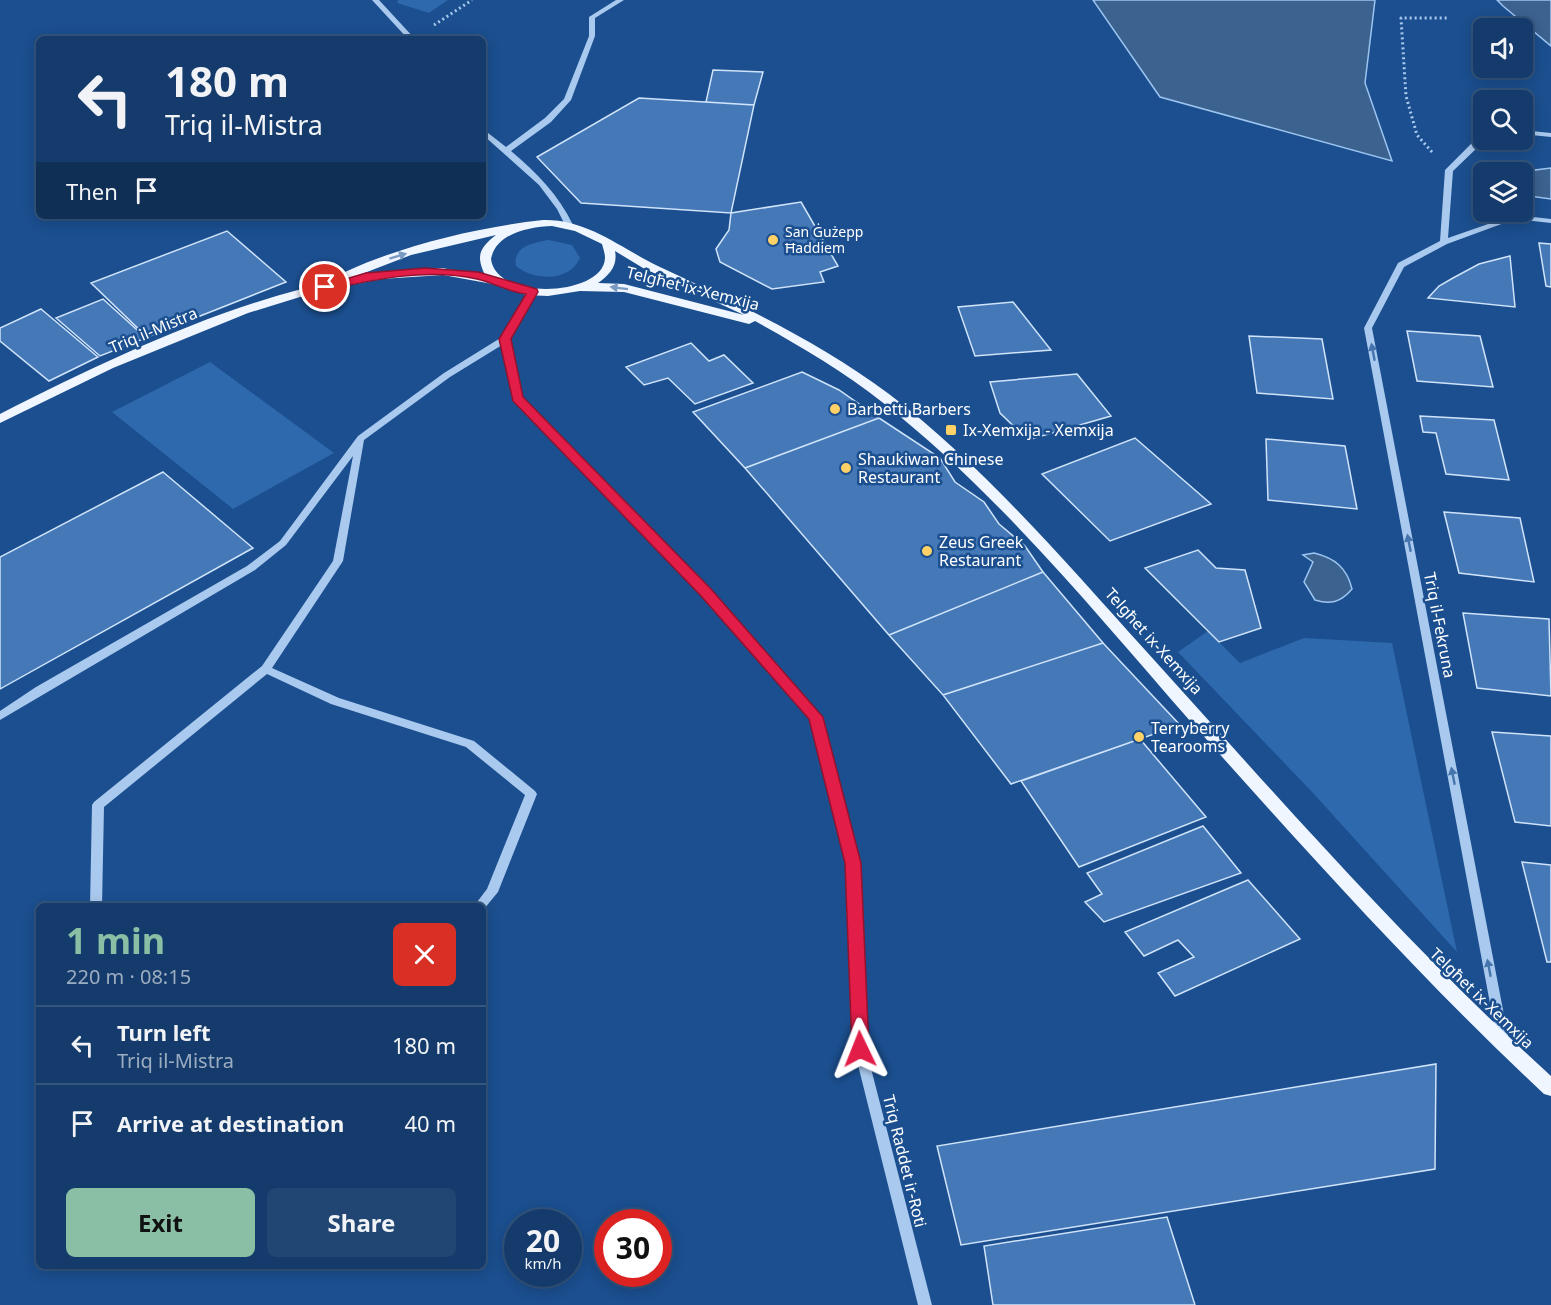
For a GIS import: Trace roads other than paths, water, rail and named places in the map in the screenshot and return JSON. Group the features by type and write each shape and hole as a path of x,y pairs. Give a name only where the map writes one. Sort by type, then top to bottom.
{"main road":[{"name":"Triq il-Mistra","path":"325,287 367,266 419,250 520,226 556,223 569,225"},
{"name":"Telgħet ix-Xemxija","path":"569,225 608,243 644,264 744,309 818,351 896,404 972,472 1025,526 1429,973 1551,1088"},
{"path":"507,286 493,278 486,268 484,257 490,247 520,226"},
{"path":"565,292 583,287 598,279 607,269 611,258 608,243"},
{"name":"Triq il-Mistra","path":"0,418 193,331 265,302 366,276 425,272 478,275 507,286 533,292 565,292"},
{"name":"Telgħet ix-Xemxija","path":"565,292 603,286 624,288 713,309 777,329"}],"street":[{"path":"375,0 409,36"},
{"path":"507,150 548,120 567,100 591,36 592,17 621,0"},
{"path":"486,133 547,185 560,204 569,225"},
{"path":"1533,133 1551,135"},
{"path":"1444,242 1449,170 1473,146"},
{"name":"Triq il-Fekruna","path":"1504,1046 1368,328 1401,265 1444,242 1514,217 1551,221"},
{"path":"0,716 259,562 283,543 361,438 447,375 505,339 533,292"},
{"name":"Triq Raddet ir-Roti","path":"505,339 517,398 706,592 816,717 853,863 860,1049 925,1305"},
{"path":"96,903 98,805 266,669 338,561 361,438"},
{"path":"266,669 335,701 470,744 531,794 492,892 483,903"}],"place":[{"name":"San Ġużepp Ħaddiem","path":"773,240"},
{"name":"Barbetti Barbers","path":"835,409"},
{"name":"Ix-Xemxija - Xemxija","path":"951,430"},
{"name":"Shaukiwan Chinese Restaurant","path":"846,468"},
{"name":"Zeus Greek Restaurant","path":"927,551"},
{"name":"Terryberry Tearooms","path":"1139,737"}]}
